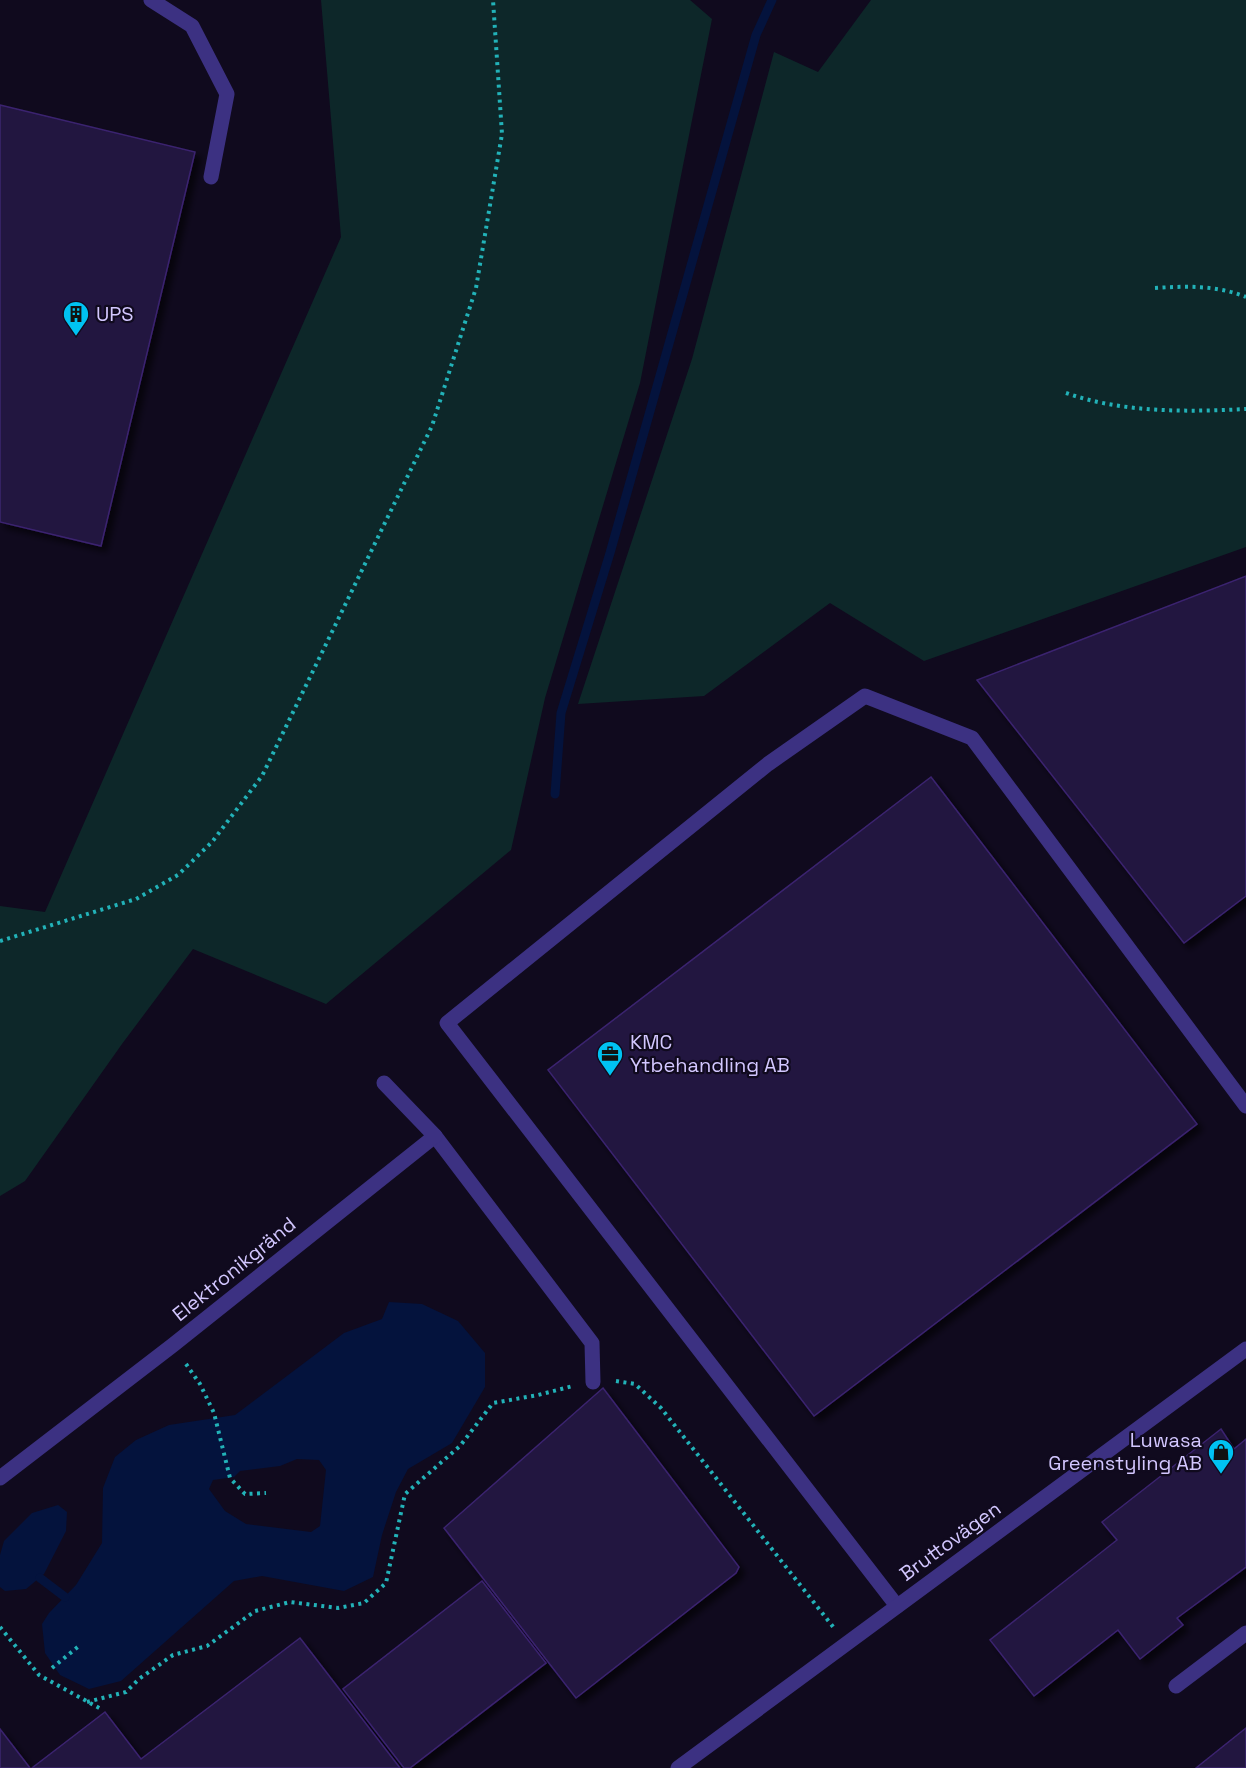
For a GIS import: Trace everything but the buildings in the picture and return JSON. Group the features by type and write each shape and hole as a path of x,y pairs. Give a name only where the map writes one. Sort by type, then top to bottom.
{"street":[{"path":"152,0 192,26 226,94 211,177"},
{"path":"897,1606 447,1023 768,764 865,696 972,738 1246,1106"},
{"path":"384,1083 435,1136 592,1343 593,1382"},
{"name":"Elektronikgränd","path":"0,1478 173,1345 435,1136"},
{"name":"Bruttovägen","path":"678,1768 1246,1349"},
{"path":"1176,1686 1246,1633"}],"path":[{"path":"0,941 136,899 178,875 212,842 262,776 432,426 476,288 502,134 493,0"},
{"path":"1155,288 1197,286 1235,292 1246,297"},
{"path":"1066,393 1091,402 1152,409 1197,411 1246,409"},
{"path":"87,1702 126,1692 139,1678 173,1655 207,1646 255,1611 290,1602 338,1608 364,1603 386,1583 405,1494 460,1446 493,1403 607,1379 635,1384 661,1408 847,1644"},
{"path":"200,1384 214,1413 230,1478 245,1494 266,1492"},
{"path":"0,1627 39,1675 100,1709"},
{"path":"52,1668 79,1647"}],"green space":[{"path":"321,0 690,0 712,19 640,383 545,698 511,850 326,1004 193,949 25,1181 0,1196 0,906 45,912 341,237"},
{"path":"871,0 1246,0 1246,547 924,661 830,603 704,696 578,704 692,359 774,52 818,72"}],"water":[{"path":"389,1302 422,1304 458,1321 485,1353 485,1387 452,1443 408,1469 396,1492 382,1535 373,1577 344,1591 262,1576 234,1581 121,1681 89,1689 60,1675 45,1653 42,1624 49,1613 76,1585 102,1543 103,1488 115,1457 136,1440 169,1425 235,1415 344,1333 382,1319","holes":["297,1459 319,1460 326,1470 320,1526 311,1532 246,1524 225,1511 209,1489 213,1480 234,1477 240,1471 280,1466"]},
{"path":"58,1505 67,1512 66,1531 44,1574 26,1589 5,1591 0,1587 0,1555 4,1541 32,1513"}],"waterway":[{"path":"555,794 561,713 610,553 756,35 772,0"},
{"path":"40,1578 65,1597"}],"place":[{"name":"UPS","path":"76,337"},
{"name":"KMC Ytbehandling AB","path":"610,1077"},
{"name":"Luwasa Greenstyling AB","path":"1221,1475"}]}
